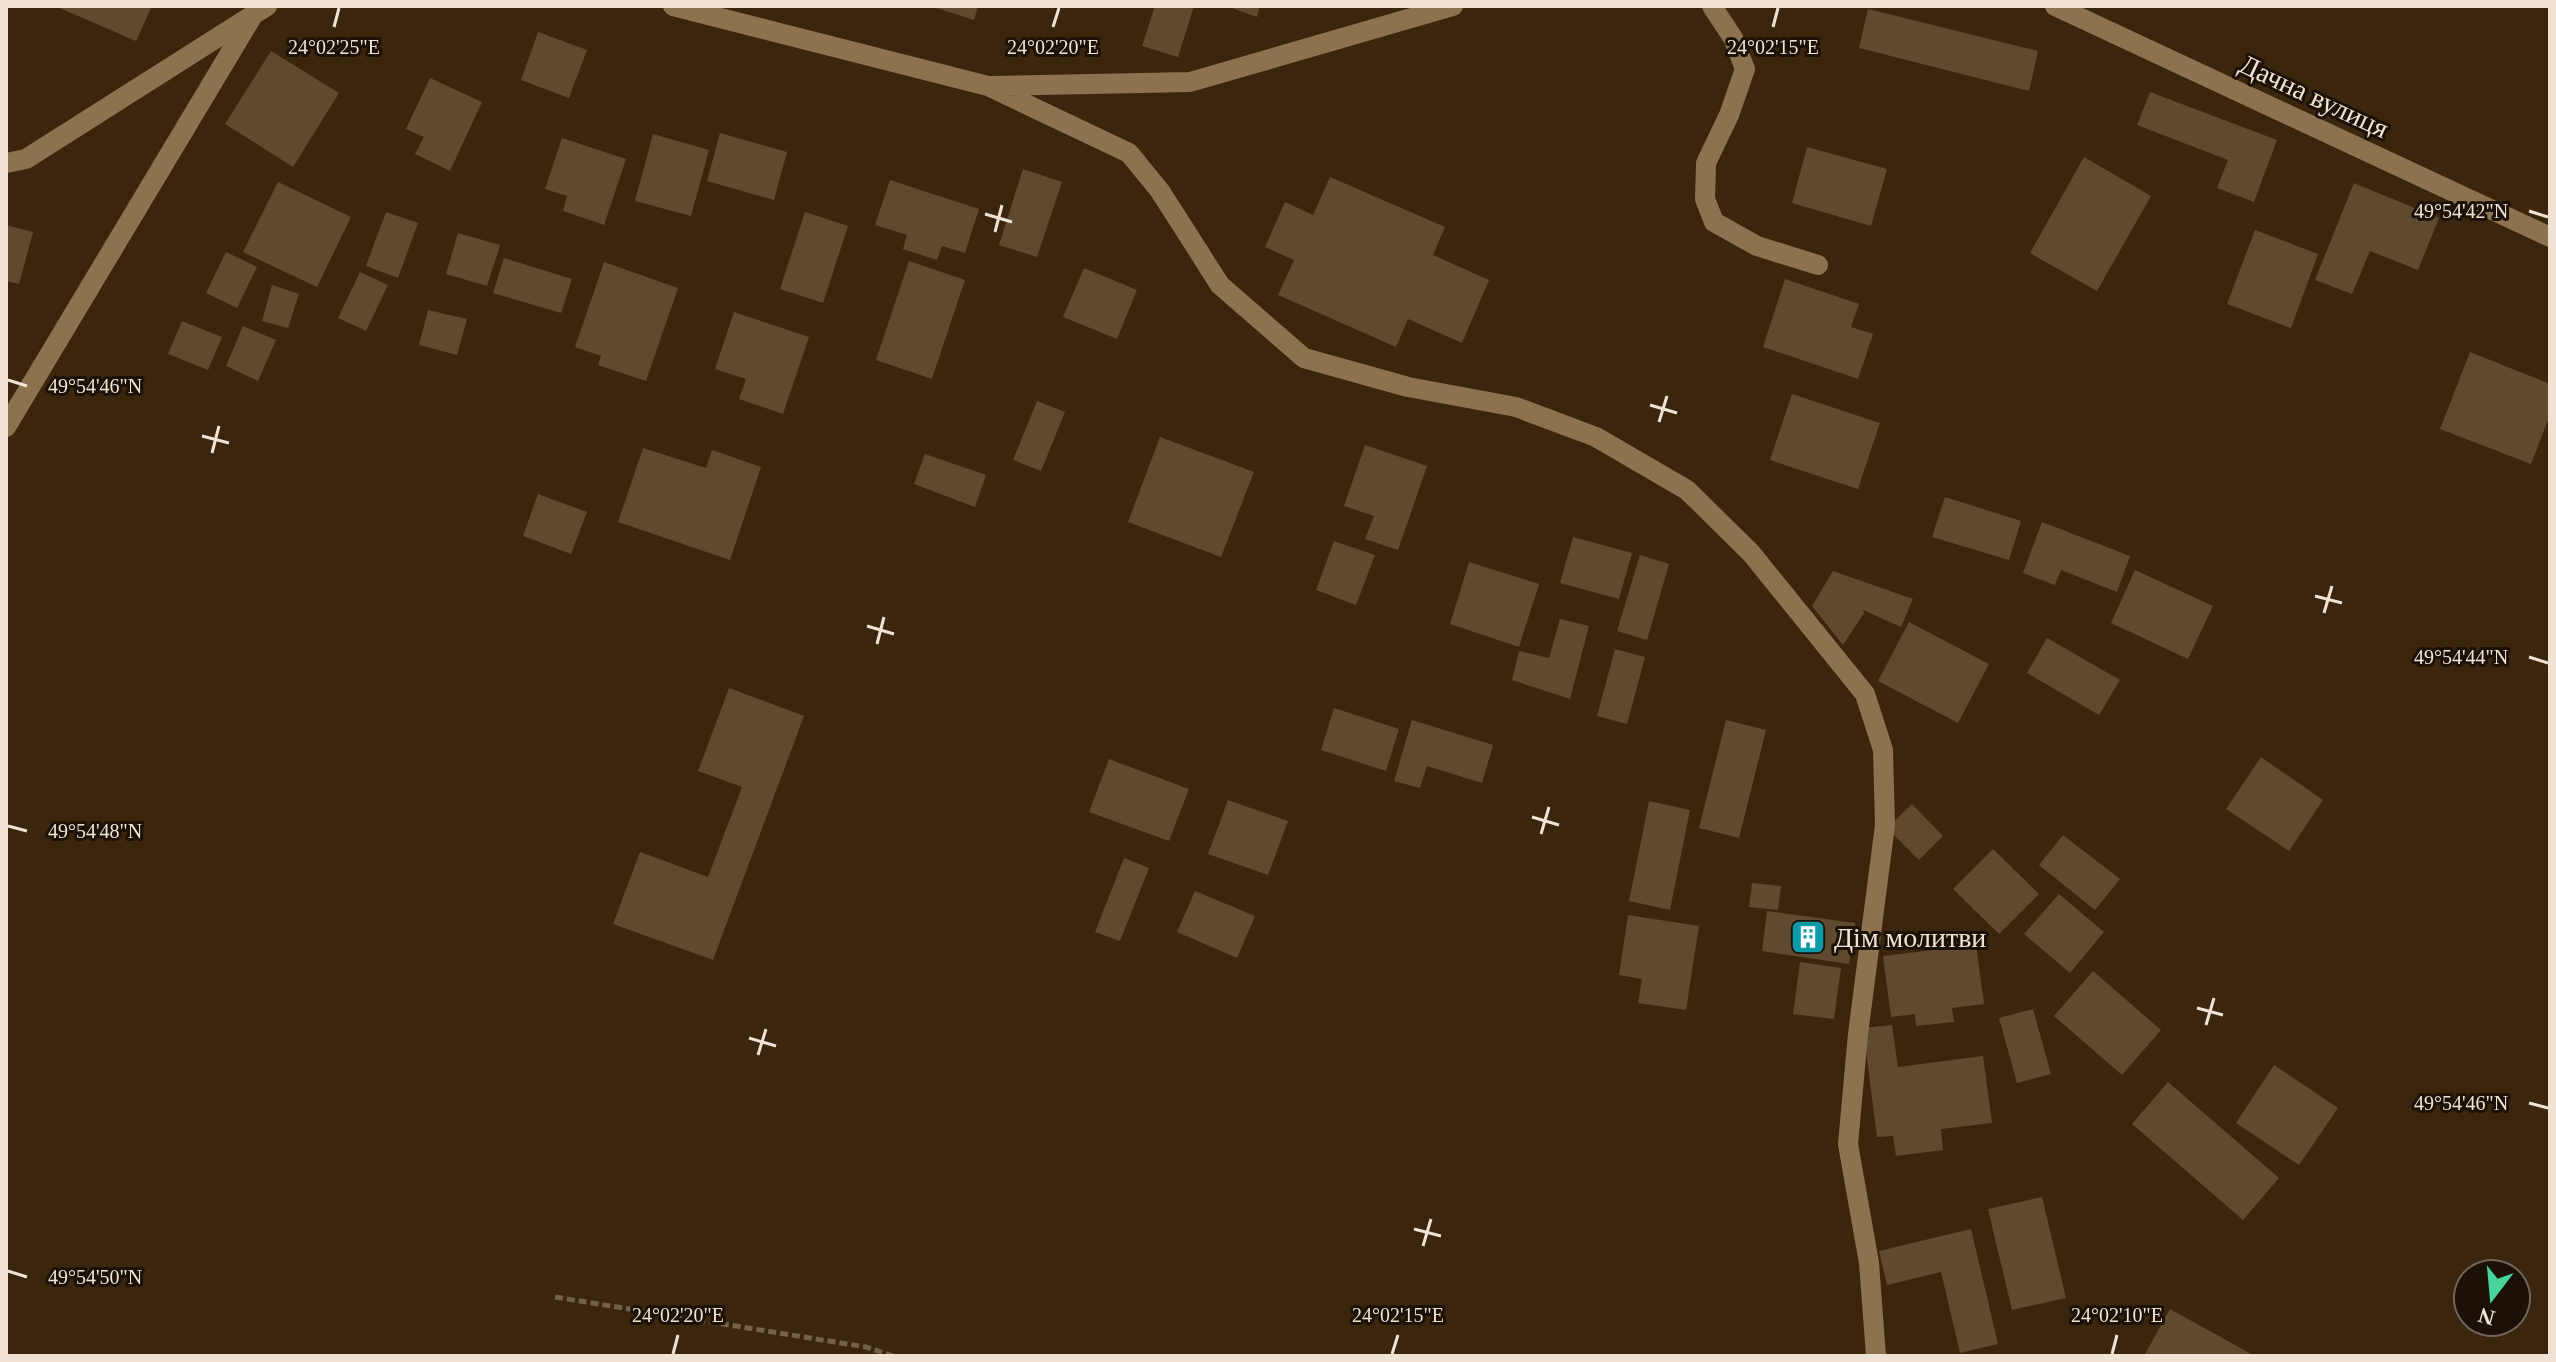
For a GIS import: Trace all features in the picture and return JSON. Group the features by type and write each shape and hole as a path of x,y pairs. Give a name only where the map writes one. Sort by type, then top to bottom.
{"street":[{"path":"673,6 988,86 1129,153 1160,191 1220,285 1304,358 1408,387 1516,407 1596,437 1687,490 1751,553 1865,694 1883,750 1885,825 1858,1034 1848,1144 1869,1263 1876,1356"},
{"path":"988,86 1190,82 1453,6"},
{"path":"1712,6 1733,38 1745,69 1729,115 1706,163 1705,199 1714,222 1757,246 1818,265"},
{"name":"Дачна вулиця","path":"2055,6 2550,237"},
{"path":"6,163 26,159 260,10"},
{"path":"6,427 260,10"}],"path":[{"path":"555,1297 866,1347 893,1356"}],"building":[{"path":"55,6 152,6 136,41"},
{"path":"930,6 978,6 974,20"},
{"path":"1155,6 1194,6 1178,57 1142,46"},
{"path":"1226,6 1260,6 1257,17"},
{"path":"1868,9 2038,51 2029,91 1859,48"},
{"path":"538,32 587,50 569,98 521,80"},
{"path":"271,51 339,93 293,167 225,124"},
{"path":"430,78 482,102 450,171 415,154 424,137 406,129"},
{"path":"2150,92 2277,140 2254,202 2217,188 2228,160 2137,125"},
{"path":"720,133 787,152 774,200 707,181"},
{"path":"653,134 709,150 691,216 635,201"},
{"path":"562,138 626,159 604,225 563,211 567,196 545,189"},
{"path":"1807,147 1887,169 1871,226 1792,203"},
{"path":"2084,157 2151,196 2097,291 2030,253"},
{"path":"1023,169 1062,182 1037,257 999,245"},
{"path":"1330,177 1445,227 1433,255 1489,280 1462,343 1408,319 1396,347 1278,295 1294,260 1265,247 1285,202 1313,215"},
{"path":"890,180 979,209 965,253 942,246 937,260 903,249 907,235 875,225"},
{"path":"278,182 351,217 317,287 243,252"},
{"path":"2354,183 2439,218 2418,270 2370,251 2352,294 2315,280"},
{"path":"386,212 418,223 398,278 366,266"},
{"path":"805,212 848,226 823,303 780,289"},
{"path":"6,225 33,232 19,284 6,281"},
{"path":"2255,230 2318,254 2291,328 2227,304"},
{"path":"458,233 500,245 487,286 446,274"},
{"path":"226,252 257,267 237,308 206,293"},
{"path":"504,258 572,279 561,313 493,293"},
{"path":"909,261 965,280 932,379 876,360"},
{"path":"604,262 678,288 646,381 598,365 601,356 575,347"},
{"path":"1084,268 1137,290 1117,339 1063,317"},
{"path":"360,272 388,285 366,331 338,318"},
{"path":"1785,279 1859,304 1851,327 1873,334 1858,379 1763,347"},
{"path":"272,285 299,294 288,328 262,321"},
{"path":"428,310 467,319 457,355 419,345"},
{"path":"734,312 809,337 783,414 739,399 746,379 715,369"},
{"path":"182,321 222,337 208,370 168,354"},
{"path":"243,326 276,340 258,381 226,366"},
{"path":"2470,352 2550,384 2550,415 2531,464 2440,429"},
{"path":"1792,394 1880,423 1858,489 1770,460"},
{"path":"1037,401 1065,412 1041,471 1013,460"},
{"path":"1160,437 1254,472 1221,557 1128,522"},
{"path":"1365,445 1427,466 1398,550 1365,539 1374,516 1344,506"},
{"path":"643,448 706,468 712,450 761,467 730,560 618,522"},
{"path":"925,454 986,475 975,507 914,484"},
{"path":"538,494 587,512 571,554 523,536"},
{"path":"1945,497 2021,521 2009,560 1932,537"},
{"path":"2042,522 2130,556 2117,592 2061,570 2055,585 2023,573"},
{"path":"1573,537 1632,553 1619,599 1560,583"},
{"path":"1334,541 1375,555 1356,605 1316,590"},
{"path":"1640,555 1669,564 1647,640 1617,631"},
{"path":"1469,562 1539,584 1519,647 1450,624"},
{"path":"2135,570 2213,606 2188,659 2111,623"},
{"path":"1833,571 1913,599 1901,627 1863,610 1843,645 1812,606"},
{"path":"1560,619 1589,626 1570,699 1512,680 1519,651 1549,658"},
{"path":"1909,622 1989,664 1958,723 1878,681"},
{"path":"2047,638 2120,680 2099,715 2027,673"},
{"path":"1615,649 1645,657 1627,724 1597,716"},
{"path":"729,688 804,716 713,960 613,924 640,852 708,877 742,787 698,771"},
{"path":"1334,708 1399,729 1386,771 1321,750"},
{"path":"1412,720 1493,745 1482,783 1427,766 1420,788 1394,781"},
{"path":"1726,720 1766,730 1739,838 1699,828"},
{"path":"2261,757 2323,800 2289,851 2226,809"},
{"path":"1109,759 1189,789 1169,841 1089,812"},
{"path":"1228,800 1288,821 1268,875 1208,854"},
{"path":"1649,801 1690,810 1670,910 1629,901"},
{"path":"1912,804 1943,836 1919,860 1887,828"},
{"path":"2063,835 2120,879 2095,910 2039,865"},
{"path":"1993,849 2039,894 1999,934 1953,889"},
{"path":"1124,858 1149,868 1120,941 1095,932"},
{"path":"1752,883 1781,886 1778,910 1749,907"},
{"path":"1195,891 1255,916 1237,958 1177,932"},
{"path":"2059,894 2104,932 2070,973 2024,934"},
{"name":"Дім молитви","path":"1767,911 1855,923 1849,964 1762,951"},
{"path":"1628,915 1699,926 1686,1010 1638,1003 1642,979 1619,975"},
{"path":"1976,945 1984,1004 1952,1008 1954,1022 1916,1026 1915,1014 1891,1017 1883,956"},
{"path":"1800,962 1841,968 1834,1019 1793,1014"},
{"path":"2093,971 2161,1030 2122,1075 2054,1016"},
{"path":"2033,1009 2051,1074 2017,1083 1999,1018"},
{"path":"1892,1025 1898,1067 1983,1056 1992,1123 1941,1129 1943,1150 1896,1156 1893,1136 1877,1137 1863,1028"},
{"path":"2274,1065 2338,1108 2299,1165 2236,1123"},
{"path":"2168,1082 2279,1178 2243,1220 2132,1124"},
{"path":"2042,1197 2066,1298 2012,1310 1988,1209"},
{"path":"1971,1229 1998,1344 1960,1353 1941,1272 1887,1285 1879,1251"},
{"path":"2170,1309 2255,1356 2144,1356"}],"place":[{"name":"Дім молитви","path":"1808,937"}]}
